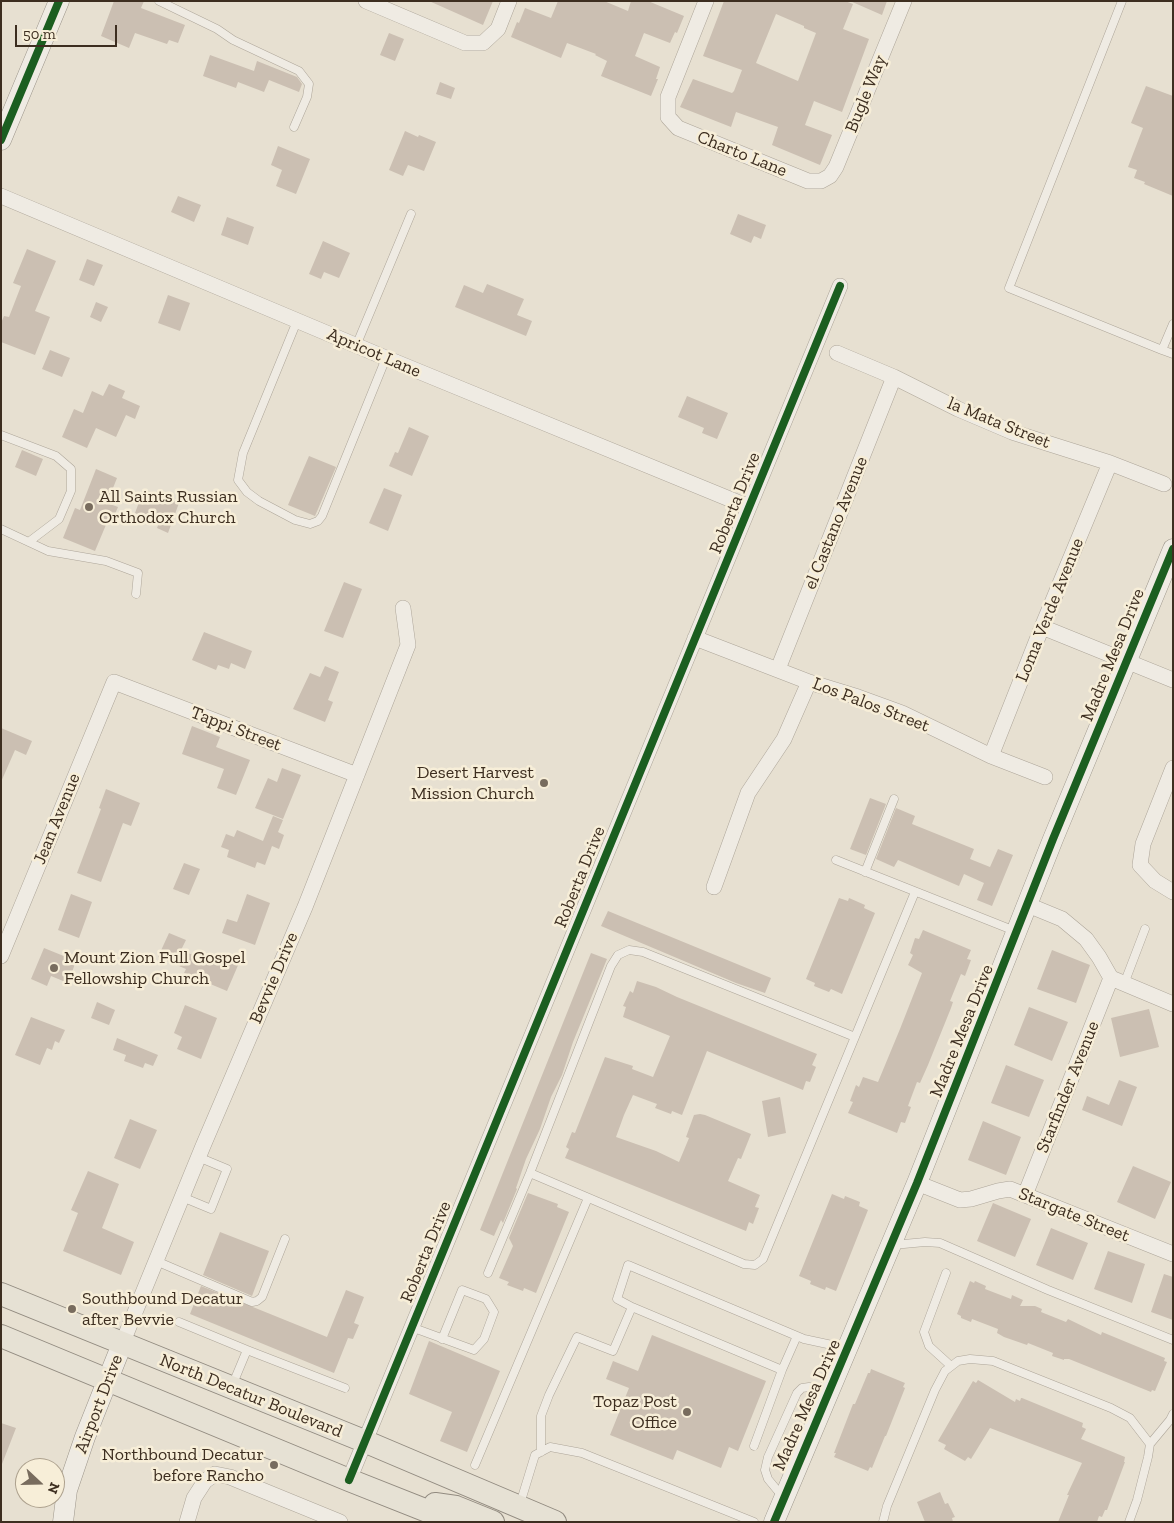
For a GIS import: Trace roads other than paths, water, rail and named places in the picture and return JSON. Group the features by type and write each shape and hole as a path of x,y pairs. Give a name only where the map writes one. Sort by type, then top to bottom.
{"main road":[{"name":"North Decatur Boulevard","path":"1,1294 364,1441 514,1514 555,1522"},
{"path":"1,1336 454,1522"},
{"path":"400,1500 456,1507 492,1522"}],"street":[{"path":"1,140 59,1"},
{"path":"366,1 465,43 484,43 498,29 509,1"},
{"name":"Charto Lane","path":"706,1 668,97 668,117 678,128 808,181 821,181"},
{"name":"Bugle Way","path":"821,181 830,176 836,167 904,1"},
{"name":"Apricot Lane","path":"1,196 356,346 749,507"},
{"name":"Roberta Drive","path":"349,1480 840,286"},
{"name":"la Mata Street","path":"837,353 894,377 958,409 1012,432 1110,463 1164,484"},
{"name":"el Castano Avenue","path":"778,669 894,377"},
{"name":"Loma Verde Avenue","path":"991,756 1110,463"},
{"name":"Madre Mesa Drive","path":"774,1522 918,1183 1017,932 1173,549"},
{"name":"Bevvie Drive","path":"122,1344 198,1157 305,907 408,645 403,608"},
{"path":"1042,627 1173,680"},
{"name":"Los Palos Street","path":"695,638 809,682 902,713 991,756 1045,777"},
{"name":"Tappi Street","path":"114,682 358,775"},
{"name":"Jean Avenue","path":"1,956 114,682"},
{"path":"714,887 748,792 784,739 809,682"},
{"path":"1173,768 1143,844 1140,865 1155,881 1173,892"},
{"path":"1028,906 1062,919 1086,938 1117,981 1173,1004"},
{"name":"Starfinder Avenue","path":"1025,1195 1117,981"},
{"name":"Stargate Street","path":"918,1183 960,1200 1010,1189 1173,1254"},
{"name":"Airport Drive","path":"63,1522 67,1490 85,1437 122,1344"},
{"path":"187,1522 194,1498 205,1481 215,1474 230,1476 340,1522"}],"lane":[{"path":"159,1 217,29 232,40 299,71 309,84 307,97 294,127"},
{"path":"1121,2 1008,288 1173,354"},
{"path":"356,346 411,214"},
{"path":"297,320 243,453 238,480 259,501 295,520 310,524 318,521 322,516 386,358"},
{"path":"1162,350 1173,324"},
{"path":"1,435 56,456 70,469 71,491 59,519 30,541"},
{"path":"1,529 48,551 106,561 138,573 136,594"},
{"path":"865,872 894,799"},
{"path":"836,860 1017,932"},
{"path":"530,1173 744,1264 755,1264 764,1259 915,892"},
{"path":"1117,981 1145,929"},
{"path":"488,1273 530,1173 611,966 618,955 629,950 643,952 855,1038"},
{"path":"182,1197 211,1208 227,1169 198,1157"},
{"path":"475,1465 588,1198"},
{"path":"156,1261 252,1302 262,1297 285,1239"},
{"path":"892,1245 925,1242 940,1243 1048,1290 1173,1340"},
{"path":"782,1370 617,1299 628,1265 797,1336 848,1349"},
{"path":"946,1273 924,1332 929,1346 951,1366"},
{"path":"411,1327 442,1339 474,1350 484,1339 494,1312 486,1299 462,1290 442,1339"},
{"path":"541,1452 541,1416 577,1337 613,1350 632,1307"},
{"path":"179,1322 345,1388"},
{"path":"754,1446 782,1370 797,1336"},
{"path":"231,1388 247,1350"},
{"path":"883,1522 887,1506 935,1390 945,1371 958,1361 970,1359 993,1361 1111,1408 1130,1418 1150,1444"},
{"path":"783,1498 768,1479 765,1470 772,1448 797,1393 802,1388 830,1390"},
{"path":"1129,1522 1139,1491 1150,1444 1173,1414"},
{"path":"514,1514 535,1455 550,1447 582,1453 754,1522"}],"place":[{"name":"All Saints Russian Orthodox Church","path":"89,507"},
{"name":"Desert Harvest Mission Church","path":"544,783"},
{"name":"Mount Zion Full Gospel Fellowship Church","path":"54,968"},
{"name":"Southbound Decatur after Bevvie","path":"72,1309"},
{"name":"Topaz Post Office","path":"687,1412"},
{"name":"Northbound Decatur before Rancho","path":"274,1465"}]}
